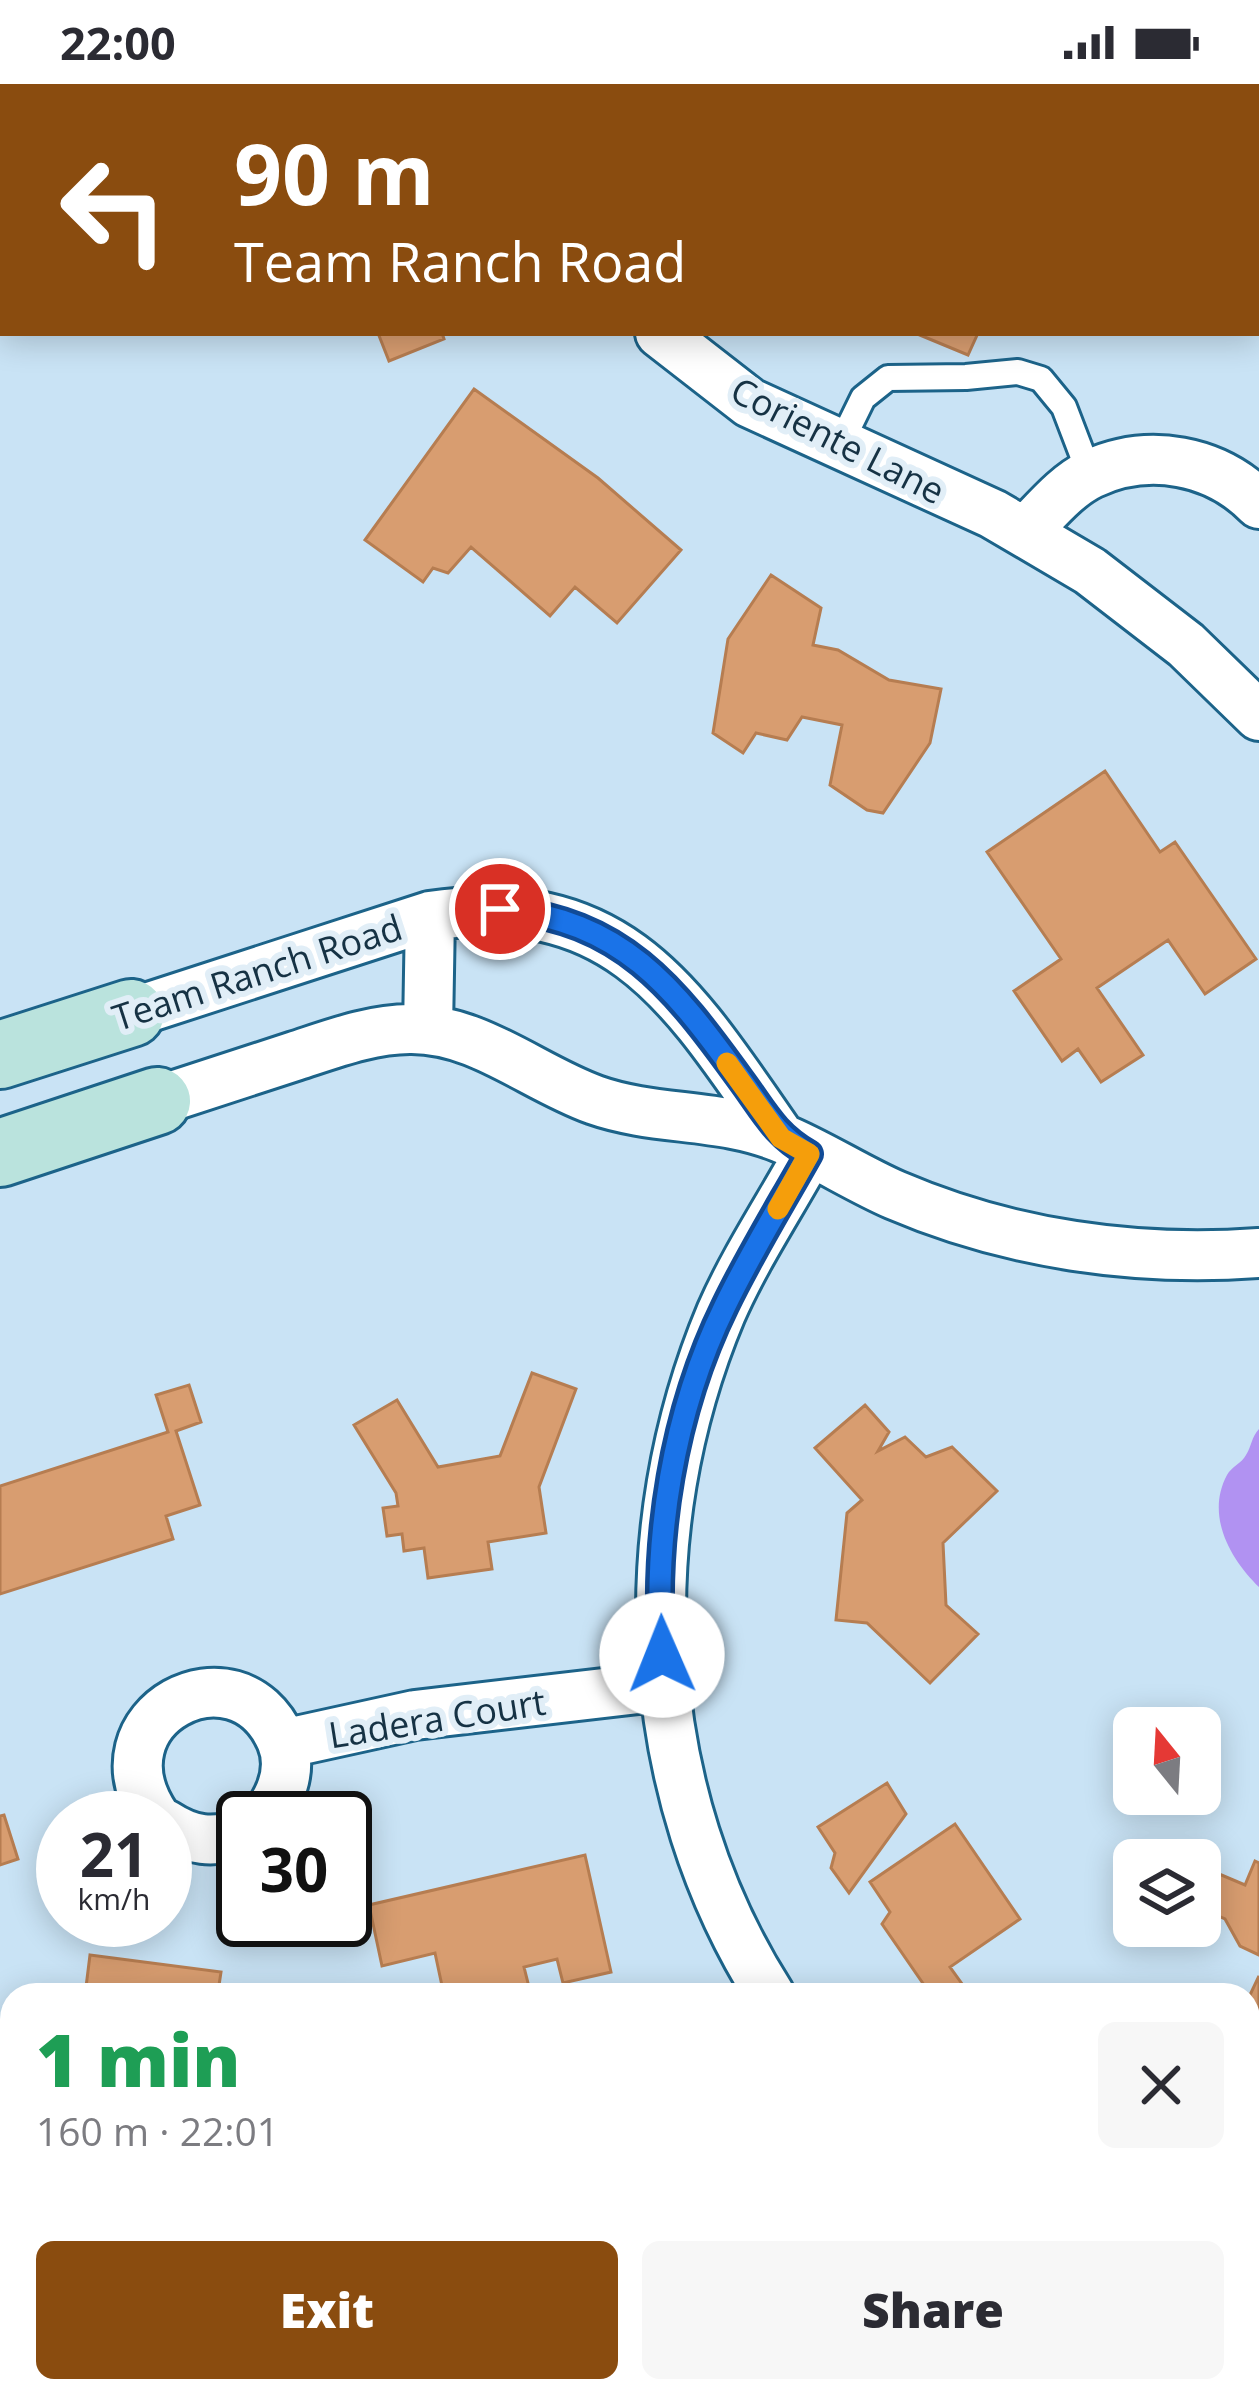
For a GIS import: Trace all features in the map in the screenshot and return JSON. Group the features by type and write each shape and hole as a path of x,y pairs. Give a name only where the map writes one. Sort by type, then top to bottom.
{"street":[{"name":"Coriente Lane","path":"664,336 750,403 1027,531 1141,608 1253,694"},
{"path":"1027,531 1071,487 1090,475 1142,460 1199,465 1240,485 1259,504"},
{"name":"Team Ranch Road","path":"0,1054 430,916 500,909 528,912 586,928 615,942 655,974 795,1146"},
{"path":"428,1030 430,916"},
{"name":"Team Ranch Road","path":"0,1153 348,1040 386,1030 428,1030 502,1054 612,1106 724,1123 795,1146 899,1197 1012,1234 1137,1254 1259,1253"},
{"path":"763,1983 728,1919 695,1829 664,1686 659,1624 662,1540 689,1404 723,1310 795,1146"},
{"name":"Ladera Court","path":"283,1744 416,1715 664,1686"},
{"name":"Ladera Court","path":"142,1791 136,1764 139,1744 152,1721 170,1703 202,1692 228,1694 252,1703 271,1721 283,1744 281,1791"}],"lane":[{"path":"840,445 863,398 888,378 1018,371 1040,379 1064,407 1090,475"}],"shaded area":[{"path":"1259,1429 1259,1587 1231,1551 1219,1506 1227,1475 1244,1458"}],"building":[{"path":"379,336 443,336 444,339 389,361"},
{"path":"922,336 977,336 968,355"},
{"path":"474,389 598,478 681,550 617,623 575,587 550,616 471,547 448,573 433,568 423,582 365,540"},
{"path":"771,575 821,608 813,645 838,650 889,680 941,689 930,743 883,813 867,810 830,785 842,725 802,717 787,740 756,733 743,753 713,733 728,639"},
{"path":"1105,771 1160,852 1175,842 1256,959 1205,994 1168,940 1097,988 1143,1055 1101,1082 1078,1049 1062,1061 1014,991 1061,959 987,852"},
{"path":"532,1373 576,1389 539,1487 546,1533 488,1542 492,1569 428,1578 424,1548 404,1551 402,1534 387,1536 383,1508 398,1506 396,1493 354,1425 397,1400 438,1467 500,1456"},
{"path":"189,1385 201,1422 176,1431 200,1505 166,1516 173,1539 0,1594 0,1486 168,1432 156,1395"},
{"path":"865,1405 889,1432 878,1451 905,1437 926,1457 952,1447 997,1491 943,1543 946,1605 978,1634 930,1683 867,1623 836,1620 847,1513 862,1500 815,1448"},
{"path":"887,1783 906,1814 849,1893 831,1868 835,1853 818,1827"},
{"path":"4,1815 18,1859 0,1865 0,1816"},
{"path":"955,1824 1020,1919 950,1967 961,1983 923,1983 882,1924 890,1912 870,1882"},
{"path":"585,1855 611,1972 563,1983 557,1959 524,1967 528,1983 441,1983 435,1953 382,1966 372,1904"},
{"path":"1255,1861 1259,1863 1259,1955 1240,1946 1221,1917 1221,1875 1245,1885"},
{"path":"90,1955 221,1972 219,1983 86,1983"}],"slow traffic":[{"path":"727,1063 781,1138 809,1154 778,1209"}],"route":[{"path":"500,909 586,928 639,959 738,1076 781,1138 809,1154 723,1310 689,1404 662,1540 662,1655"}]}
